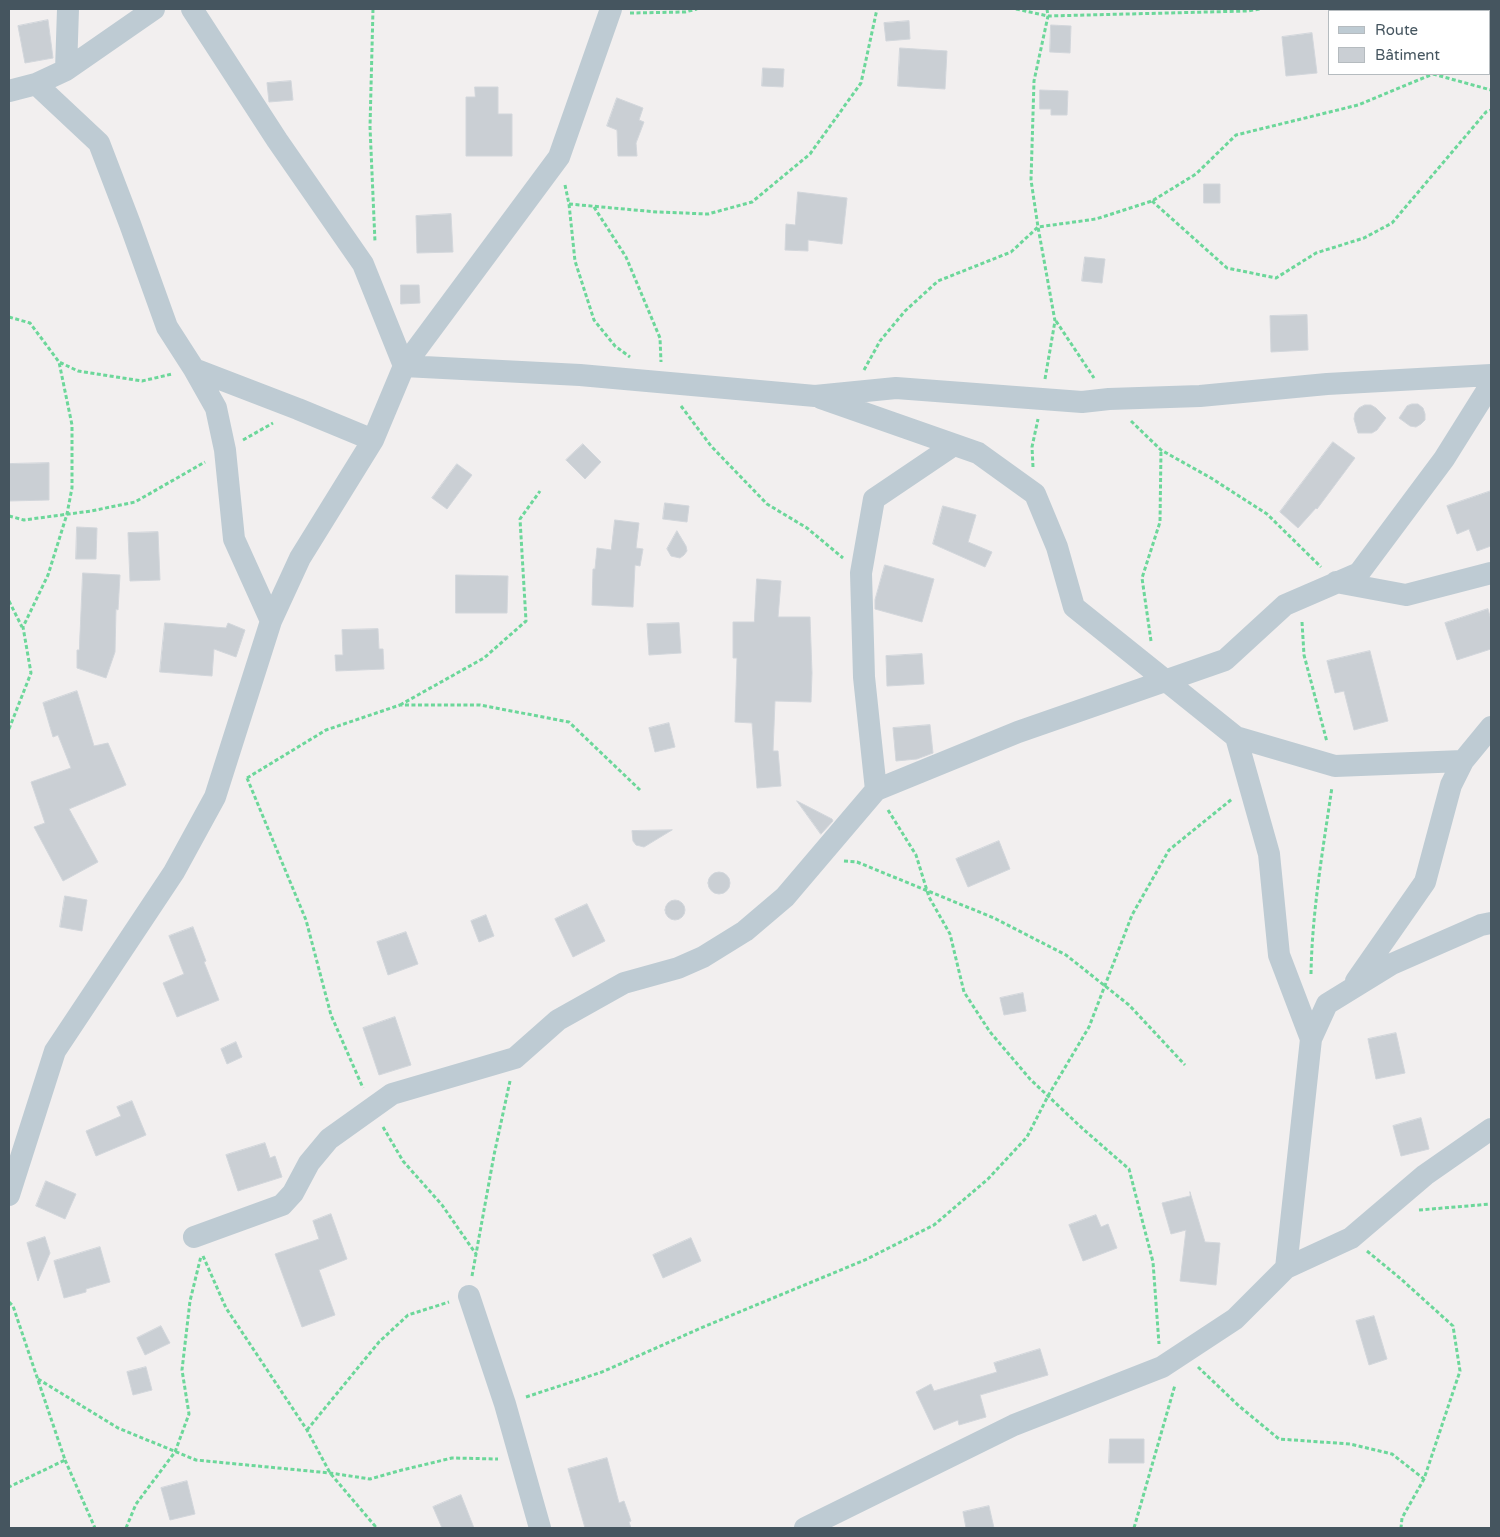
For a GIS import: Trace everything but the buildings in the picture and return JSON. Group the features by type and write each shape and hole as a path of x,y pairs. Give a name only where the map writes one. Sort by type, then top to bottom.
{"street":[{"path":"66,70 68,9"},
{"path":"9,91 36,84 66,70 154,9"},
{"path":"192,9 277,140 363,264 404,366"},
{"path":"9,1195 55,1051 174,872 214,797 271,621 300,558 373,440 404,366 559,157 610,11"},
{"path":"36,84 99,142 167,327 194,368 216,408 225,450 234,539 271,621"},
{"path":"404,366 580,375 815,396 896,388 1082,402 1109,399 1200,396 1327,384 1491,375"},
{"path":"194,368 373,440"},
{"path":"194,1237 282,1205 293,1193 309,1163 329,1139 392,1094 515,1058 558,1020 624,983 678,968 703,957 745,931 785,897 876,790 1158,675 1225,660 1286,605 1359,573 1444,459 1491,384"},
{"path":"815,396 978,453 1035,494 1057,547 1074,607 1236,737 1335,766 1463,762"},
{"path":"876,790 864,677 861,573 874,499 954,445"},
{"path":"1336,582 1406,595 1491,574"},
{"path":"1352,988 1425,882 1451,786 1463,762 1491,727"},
{"path":"1236,737 1269,854 1278,955 1311,1039"},
{"path":"1286,1268 1311,1039 1327,1004 1392,964 1491,923"},
{"path":"805,1528 1014,1426 1162,1367 1235,1319 1286,1268 1351,1238 1425,1175 1491,1128"},
{"path":"469,1296 505,1404 540,1528"}],"path":[{"path":"363,264 375,243 370,127 373,9"},
{"path":"610,11 685,12 697,9"},
{"path":"569,204 657,212 708,214 752,202 810,154 861,83 877,9"},
{"path":"1016,9 1048,16 1247,11 1260,9"},
{"path":"1035,494 1032,447 1055,321 1031,180 1034,82 1048,16 1047,9"},
{"path":"853,392 880,341 905,311 938,281 1011,252 1038,227 1096,219 1152,201 1196,174 1236,135 1358,105 1431,75"},
{"path":"1437,75 1491,90"},
{"path":"1152,201 1227,268 1276,278 1316,253 1364,238 1392,223 1486,112 1491,110"},
{"path":"594,206 626,257 660,338 662,382"},
{"path":"9,317 30,323 59,362 72,425 72,488 67,514 48,575 23,627"},
{"path":"1055,321 1109,399 1161,450 1211,478 1267,514 1336,582"},
{"path":"59,362 78,371 142,381 194,368"},
{"path":"9,516 24,520 91,511 136,502 298,409"},
{"path":"1158,675 1142,578 1160,522 1161,450"},
{"path":"214,797 326,730 400,705 484,658 526,621 520,519 540,491"},
{"path":"1300,598 1304,655 1335,766 1319,881 1311,980"},
{"path":"9,601 23,627 31,673 9,729"},
{"path":"400,705 480,705 569,722 640,790"},
{"path":"247,778 306,920 331,1016 372,1109 403,1161 442,1205 476,1254"},
{"path":"505,1404 602,1372 728,1316 867,1259 934,1225 988,1179 1028,1137 1048,1096 1089,1027 1132,915 1169,850 1249,785"},
{"path":"876,790 916,855 927,891 950,934 964,992 990,1032 1030,1079 1129,1169 1154,1262 1157,1326 1162,1367"},
{"path":"816,860 857,862 994,918 1066,955 1130,1005 1185,1064"},
{"path":"307,1430 379,1342 408,1315 469,1296 494,1155 515,1058"},
{"path":"1418,1210 1491,1204"},
{"path":"1351,1238 1401,1279 1453,1326 1460,1370 1424,1479 1402,1518 1401,1528"},
{"path":"126,1528 136,1504 175,1452 189,1414 182,1370 190,1302 201,1253 226,1308 307,1430 330,1473 375,1526 374,1528"},
{"path":"9,1302 13,1306 65,1460 95,1528"},
{"path":"1134,1528 1184,1352 1239,1406 1279,1439 1350,1444 1392,1454 1424,1479"},
{"path":"38,1379 118,1428 196,1460 330,1473 370,1480 452,1458 521,1459"},
{"path":"9,1487 65,1460"}]}
